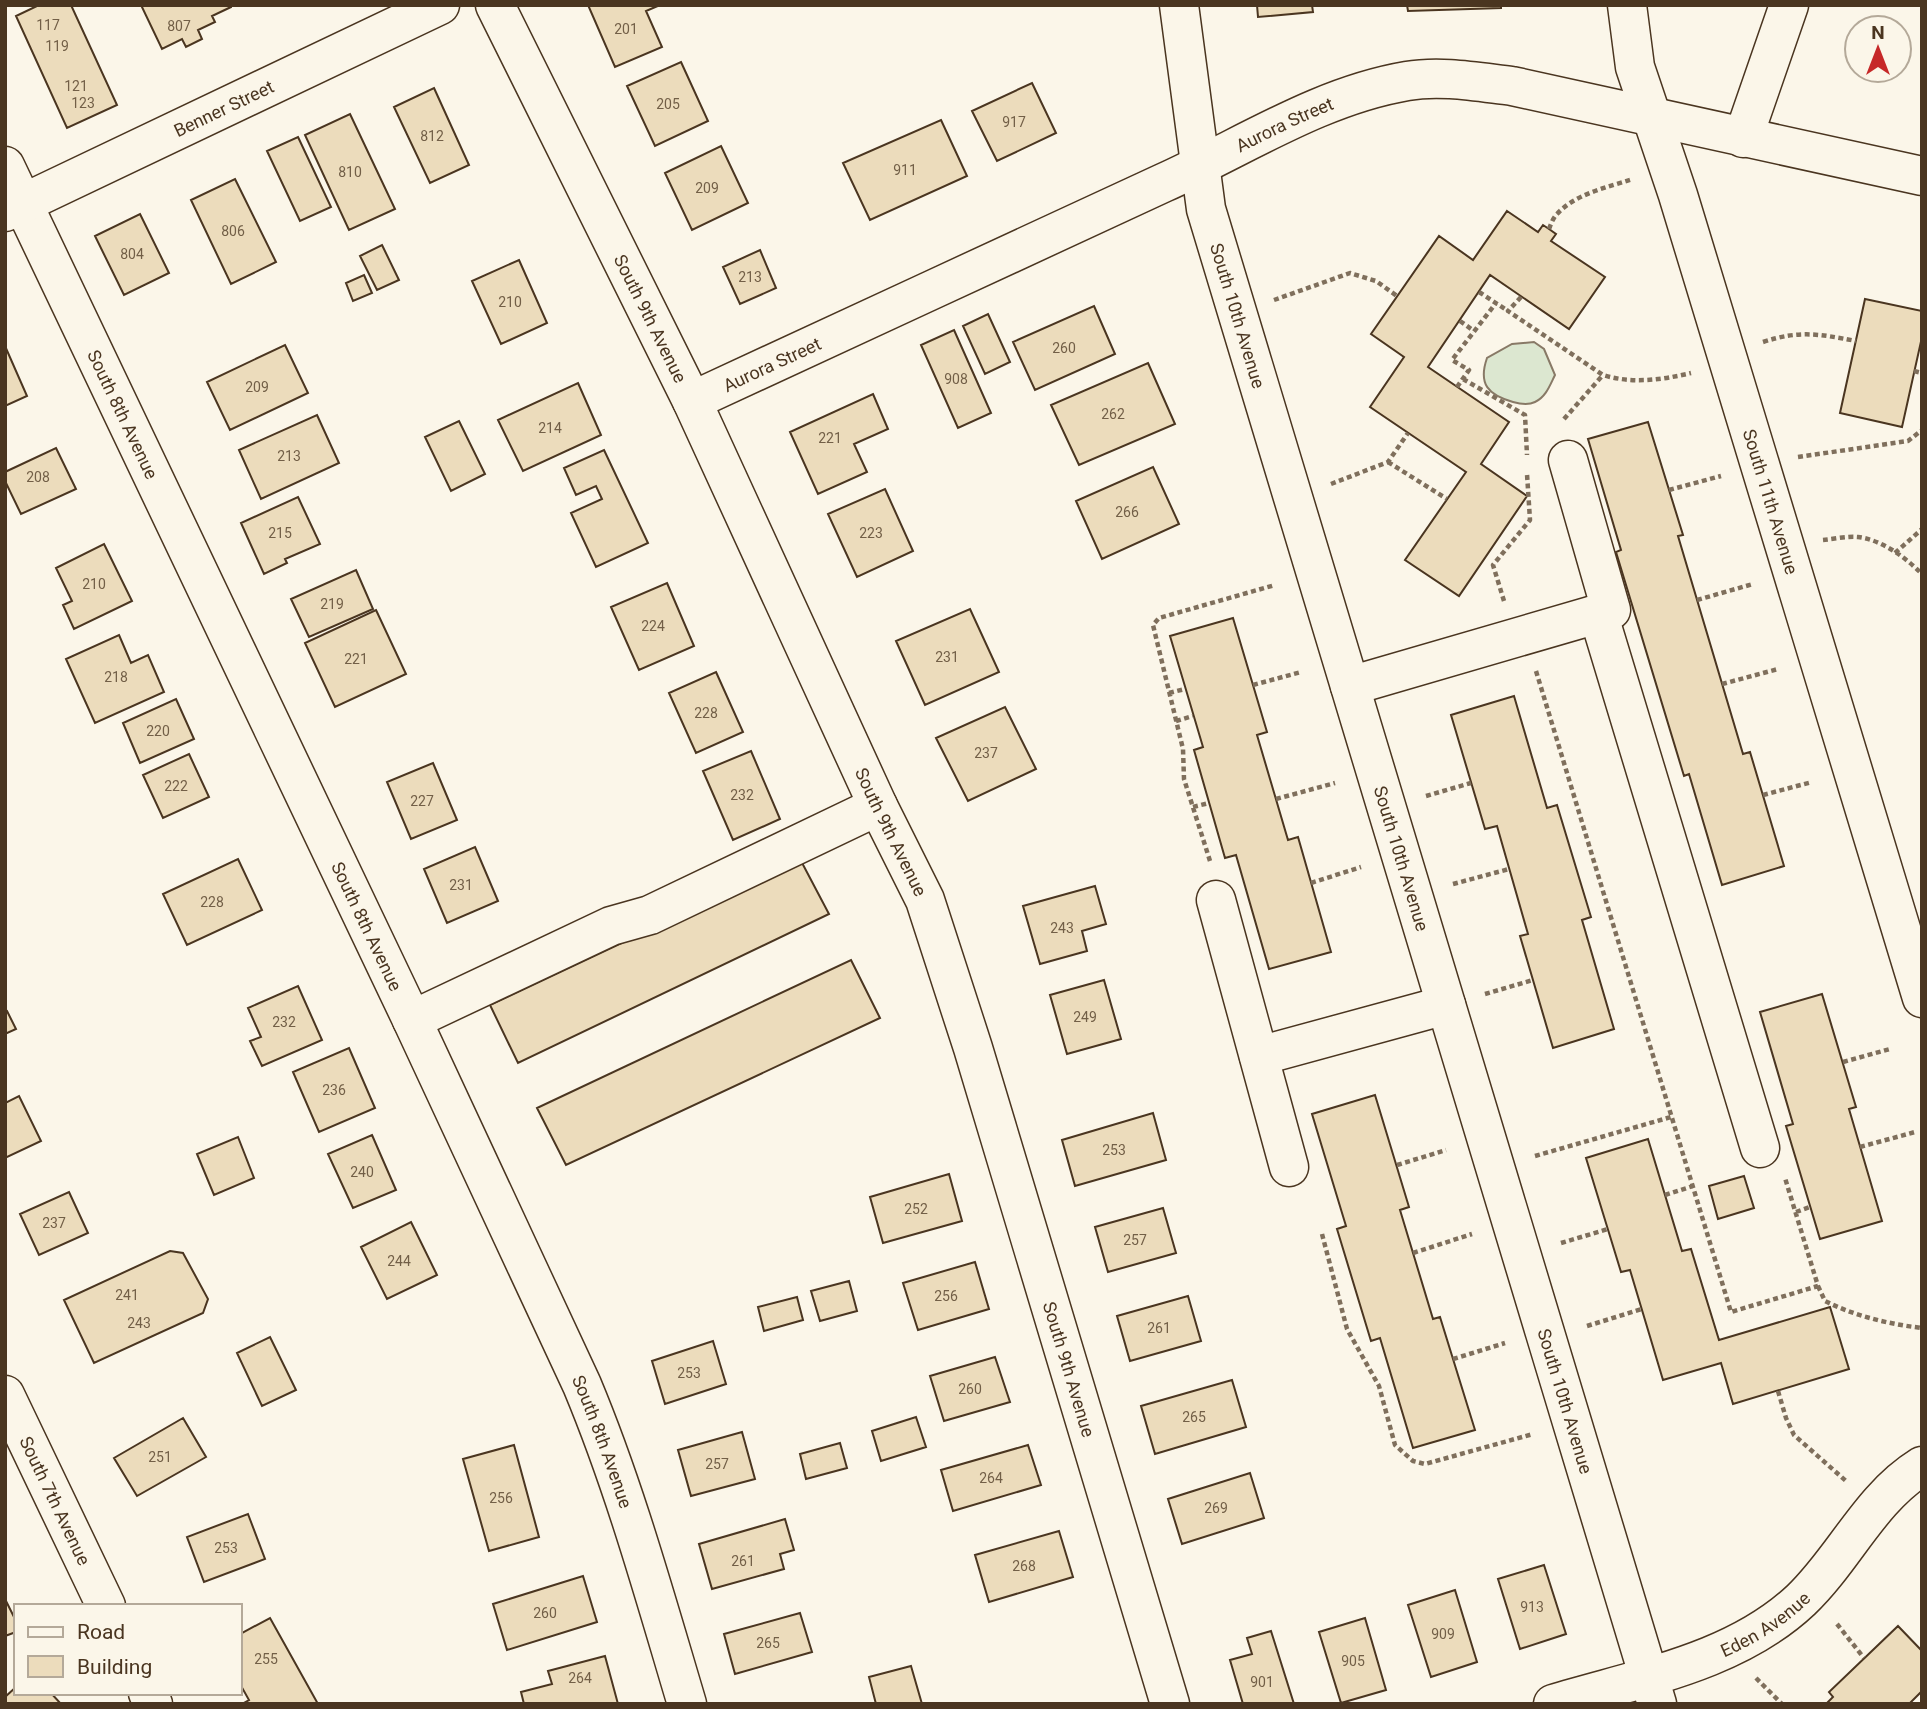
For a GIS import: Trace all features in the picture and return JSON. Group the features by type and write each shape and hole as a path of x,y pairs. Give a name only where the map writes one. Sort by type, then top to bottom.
{"street":[{"name":"Benner Street","path":"14,208 440,5"},
{"name":"South 9th Avenue","path":"495,5 692,401 878,806 925,900 943,949 1170,1704"},
{"name":"South 10th Avenue","path":"1179,5 1206,209 1652,1690"},
{"name":"South 11th Avenue","path":"1627,5 1635,67 1678,195 1922,998"},
{"path":"1743,138 1789,5"},
{"name":"Aurora Street","path":"692,401 1200,166 1303,114 1352,95 1408,81 1459,79 1512,86 1922,176"},
{"name":"South 8th Avenue","path":"5,166 14,208 412,1020 582,1385 606,1442 687,1704"},
{"path":"1350,686 1525,652 1598,614 1611,610 1568,460"},
{"path":"1598,614 1771,1158"},
{"path":"412,1020 611,926 650,915 878,806"},
{"path":"1213,883 1289,1167"},
{"path":"1259,1056 1446,1005"},
{"name":"South 7th Avenue","path":"5,1395 105,1604"},
{"name":"Eden Avenue","path":"1553,1704 1652,1690 1706,1658 1745,1641 1776,1621 1803,1598 1877,1504 1903,1478 1922,1466"}],"path":[{"path":"1549,229 1556,215 1574,201 1600,189 1634,179"},
{"path":"1273,300 1350,273 1376,281 1397,296"},
{"path":"1479,292 1602,375 1617,379 1658,381 1691,373"},
{"path":"1508,311 1521,297"},
{"path":"1457,387 1469,370 1452,360 1496,303"},
{"path":"1460,321 1474,331"},
{"path":"1762,342 1788,334 1856,341"},
{"path":"1914,371 1922,373"},
{"path":"1463,379 1525,415 1530,520 1493,565 1525,652 1731,1312 1818,1286"},
{"path":"1797,457 1908,441 1922,430"},
{"path":"1329,484 1388,462 1408,433"},
{"path":"1388,462 1447,499"},
{"path":"1669,490 1721,476"},
{"path":"1895,553 1922,528"},
{"path":"1822,540 1857,537 1895,553 1910,562 1922,574"},
{"path":"1697,600 1753,584"},
{"path":"1213,883 1184,779 1183,749 1153,625 1159,618 1275,586"},
{"path":"1722,684 1778,670"},
{"path":"1253,685 1301,672"},
{"path":"1169,693 1185,689"},
{"path":"1176,721 1193,716"},
{"path":"1763,795 1812,782"},
{"path":"1276,799 1335,783"},
{"path":"1425,796 1471,783"},
{"path":"1193,807 1209,803"},
{"path":"1311,883 1361,867"},
{"path":"1452,885 1509,869"},
{"path":"1485,994 1533,979"},
{"path":"1843,1062 1890,1049"},
{"path":"1535,1156 1671,1117"},
{"path":"1860,1147 1915,1132"},
{"path":"1397,1165 1446,1150"},
{"path":"1771,1158 1796,1212 1825,1301 1840,1309 1890,1324 1922,1328"},
{"path":"1665,1195 1693,1186"},
{"path":"1796,1212 1811,1207"},
{"path":"1561,1243 1608,1229"},
{"path":"1322,1234 1347,1329 1379,1386 1395,1445 1402,1453 1413,1461 1425,1464 1533,1434"},
{"path":"1413,1253 1472,1234"},
{"path":"1587,1326 1642,1309"},
{"path":"1453,1359 1505,1343"},
{"path":"1778,1391 1794,1435 1846,1481"},
{"path":"1837,1624 1864,1658"},
{"path":"1753,1675 1782,1704"}],"green space":[{"path":"1534,342 1544,349 1555,375 1545,394 1535,402 1524,404 1504,399 1491,392 1484,375 1487,358 1512,344"}],"building":[{"path":"39,5 71,5 117,105 67,128 16,16"},
{"path":"141,5 231,7 212,16 215,22 198,30 202,39 186,47 182,39 162,49"},
{"path":"588,5 660,5 646,11 662,47 615,67"},
{"path":"1257,5 1312,5 1313,12 1258,17"},
{"path":"1407,5 1501,5 1501,8 1408,11"},
{"path":"681,62 708,121 655,146 627,86"},
{"path":"1032,83 1056,133 997,161 972,111"},
{"path":"434,88 469,165 430,183 394,107"},
{"path":"350,114 395,209 349,230 305,135"},
{"path":"941,120 967,176 870,220 843,163"},
{"path":"298,137 331,207 300,221 267,151"},
{"path":"721,146 748,203 692,230 665,173"},
{"path":"235,179 276,262 231,284 191,200"},
{"path":"1507,211 1538,232 1543,225 1549,229 1556,234 1551,241 1605,277 1569,329 1490,275 1428,367 1509,422 1481,464 1527,496 1459,596 1405,560 1466,472 1370,407 1404,357 1371,334 1439,236 1473,260"},
{"path":"140,214 169,273 124,295 95,236"},
{"path":"382,245 399,280 377,290 360,256"},
{"path":"760,250 776,288 740,304 723,267"},
{"path":"519,260 547,323 501,344 472,281"},
{"path":"364,275 372,293 353,301 346,283"},
{"path":"1865,299 1922,311 1922,337 1902,427 1840,413"},
{"path":"1094,306 1115,354 1035,390 1013,342"},
{"path":"988,314 1010,362 985,374 963,326"},
{"path":"954,330 991,413 958,428 921,345"},
{"path":"285,345 308,393 230,430 207,382"},
{"path":"5,346 27,396 5,406"},
{"path":"1148,363 1175,424 1079,465 1051,405"},
{"path":"578,383 601,435 523,471 498,420"},
{"path":"873,394 888,429 854,444 867,472 818,494 790,432"},
{"path":"317,415 339,463 261,499 239,450"},
{"path":"459,421 485,474 451,491 425,437"},
{"path":"1648,422 1683,535 1678,536 1743,754 1750,752 1784,866 1722,885 1689,774 1684,776 1616,552 1621,550 1588,439"},
{"path":"56,448 76,489 21,514 5,481 5,472"},
{"path":"604,450 648,543 596,567 571,513 602,499 596,486 576,495 564,468"},
{"path":"1153,467 1179,524 1102,559 1076,501"},
{"path":"885,489 913,551 857,577 828,514"},
{"path":"298,497 320,544 285,559 287,563 264,574 241,523"},
{"path":"104,544 132,601 74,629 63,605 72,601 56,568"},
{"path":"356,570 373,609 309,637 291,599"},
{"path":"667,583 694,646 639,670 611,607"},
{"path":"970,609 999,672 925,705 896,641"},
{"path":"376,610 406,674 335,707 305,643"},
{"path":"1233,618 1267,732 1257,735 1288,840 1298,837 1331,952 1269,969 1236,855 1225,858 1194,750 1203,747 1170,636"},
{"path":"119,635 131,663 148,655 164,692 95,723 66,659"},
{"path":"716,672 743,732 696,753 669,693"},
{"path":"1514,696 1547,808 1557,805 1591,917 1582,920 1614,1029 1553,1048 1520,936 1528,934 1497,826 1485,829 1451,715"},
{"path":"176,699 194,739 140,763 123,723"},
{"path":"1005,707 1036,769 968,801 936,738"},
{"path":"751,751 780,819 733,840 703,771"},
{"path":"189,754 209,797 163,818 143,775"},
{"path":"433,763 457,820 411,839 387,782"},
{"path":"475,847 498,901 447,923 424,869"},
{"path":"238,859 262,910 187,945 163,894"},
{"path":"800,859 829,914 518,1063 490,1005"},
{"path":"1095,886 1106,924 1082,931 1087,951 1040,964 1023,906"},
{"path":"851,960 880,1018 566,1165 537,1108"},
{"path":"1104,980 1121,1039 1067,1054 1050,995"},
{"path":"298,986 322,1040 262,1066 250,1041 261,1037 248,1008"},
{"path":"1822,994 1856,1107 1849,1109 1882,1221 1820,1239 1786,1126 1793,1124 1760,1012"},
{"path":"7,1011 16,1029 5,1034 5,1012"},
{"path":"349,1048 375,1108 319,1132 293,1072"},
{"path":"1375,1095 1409,1207 1400,1210 1433,1319 1440,1317 1475,1430 1413,1448 1380,1338 1371,1341 1337,1229 1346,1226 1312,1114"},
{"path":"19,1096 41,1141 5,1158 5,1103"},
{"path":"1153,1113 1166,1160 1075,1186 1062,1140"},
{"path":"372,1135 396,1190 353,1208 328,1154"},
{"path":"238,1137 254,1178 214,1195 197,1154"},
{"path":"1648,1139 1682,1251 1691,1249 1719,1340 1830,1307 1849,1369 1733,1404 1721,1363 1663,1380 1630,1270 1621,1272 1586,1158"},
{"path":"949,1174 962,1221 883,1243 870,1197"},
{"path":"1744,1176 1754,1208 1718,1219 1709,1186"},
{"path":"69,1192 88,1233 39,1255 20,1214"},
{"path":"1163,1208 1176,1253 1108,1272 1095,1227"},
{"path":"411,1222 437,1275 387,1299 361,1247"},
{"path":"170,1251 183,1253 208,1299 203,1313 94,1363 64,1300"},
{"path":"975,1262 989,1309 918,1330 903,1283"},
{"path":"849,1281 857,1311 820,1321 811,1291"},
{"path":"1188,1296 1201,1341 1130,1361 1117,1316"},
{"path":"797,1297 803,1320 764,1331 758,1307"},
{"path":"270,1337 296,1390 262,1406 237,1353"},
{"path":"713,1341 726,1384 665,1404 652,1361"},
{"path":"995,1357 1010,1402 944,1421 930,1376"},
{"path":"1232,1380 1246,1427 1155,1454 1141,1406"},
{"path":"916,1417 926,1447 881,1461 872,1431"},
{"path":"183,1418 206,1457 137,1496 114,1458"},
{"path":"742,1432 755,1479 691,1496 678,1450"},
{"path":"840,1443 847,1468 806,1479 800,1454"},
{"path":"514,1445 539,1537 489,1551 463,1459"},
{"path":"1028,1445 1041,1485 953,1511 941,1470"},
{"path":"1250,1473 1264,1518 1182,1544 1168,1499"},
{"path":"248,1514 265,1559 204,1582 187,1537"},
{"path":"785,1519 794,1550 780,1554 784,1569 712,1589 699,1544"},
{"path":"1059,1531 1073,1577 989,1602 975,1555"},
{"path":"1544,1565 1566,1634 1520,1649 1498,1579"},
{"path":"583,1576 597,1622 507,1650 493,1604"},
{"path":"1455,1590 1477,1662 1431,1677 1408,1605"},
{"path":"5,1599 14,1617 14,1633 5,1636"},
{"path":"800,1613 812,1652 735,1674 724,1634"},
{"path":"270,1618 318,1704 242,1704 249,1700 242,1688 242,1633"},
{"path":"1365,1618 1386,1690 1341,1703 1319,1632"},
{"path":"1898,1626 1922,1651 1922,1691 1909,1704 1826,1704 1833,1697 1829,1692"},
{"path":"1271,1631 1294,1704 1243,1704 1230,1660 1252,1654 1247,1638"},
{"path":"605,1656 618,1704 524,1704 521,1692 552,1684 548,1671"},
{"path":"911,1666 922,1704 876,1704 869,1677"},
{"path":"14,1689 14,1695 53,1695 61,1704 5,1704 5,1697"}]}
